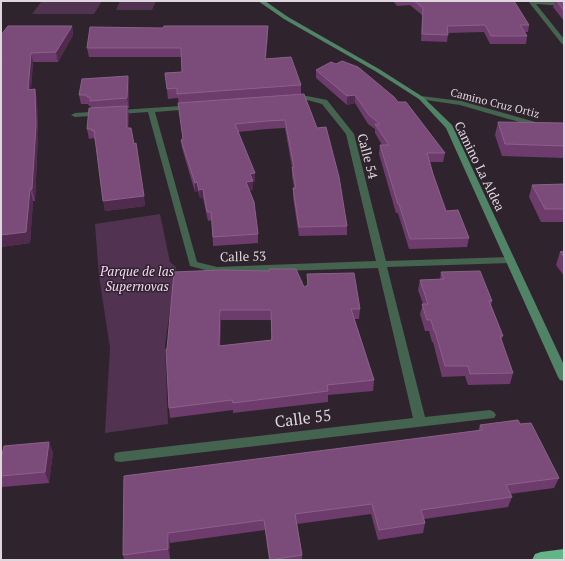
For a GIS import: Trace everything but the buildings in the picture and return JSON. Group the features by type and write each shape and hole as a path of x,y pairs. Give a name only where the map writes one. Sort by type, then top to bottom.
{"highway":[{"path":"542,560 564,557"}],"street":[{"name":"Camino La Aldea","path":"261,1 286,18 377,70 421,98 449,127 564,377"},
{"path":"531,2 564,4"},
{"path":"531,2 564,43"},
{"name":"Calle 54","path":"284,100 307,98 324,102 350,134 420,422"},
{"name":"Camino Cruz Ortiz","path":"421,98 461,103 553,129 564,130"},
{"path":"75,115 206,106"},
{"name":"Calle 53","path":"151,110 193,264 217,270 382,264"},
{"path":"382,264 510,260"},
{"name":"Calle 55","path":"120,457 420,422 490,416"}],"green space":[{"path":"42,1 102,1 94,14 32,14"},
{"path":"120,1 156,1 152,10 116,10"},
{"name":"Parque de las Supernovas","path":"160,214 170,262 176,267 165,345 168,424 105,433 110,348 99,276 95,224"}]}
